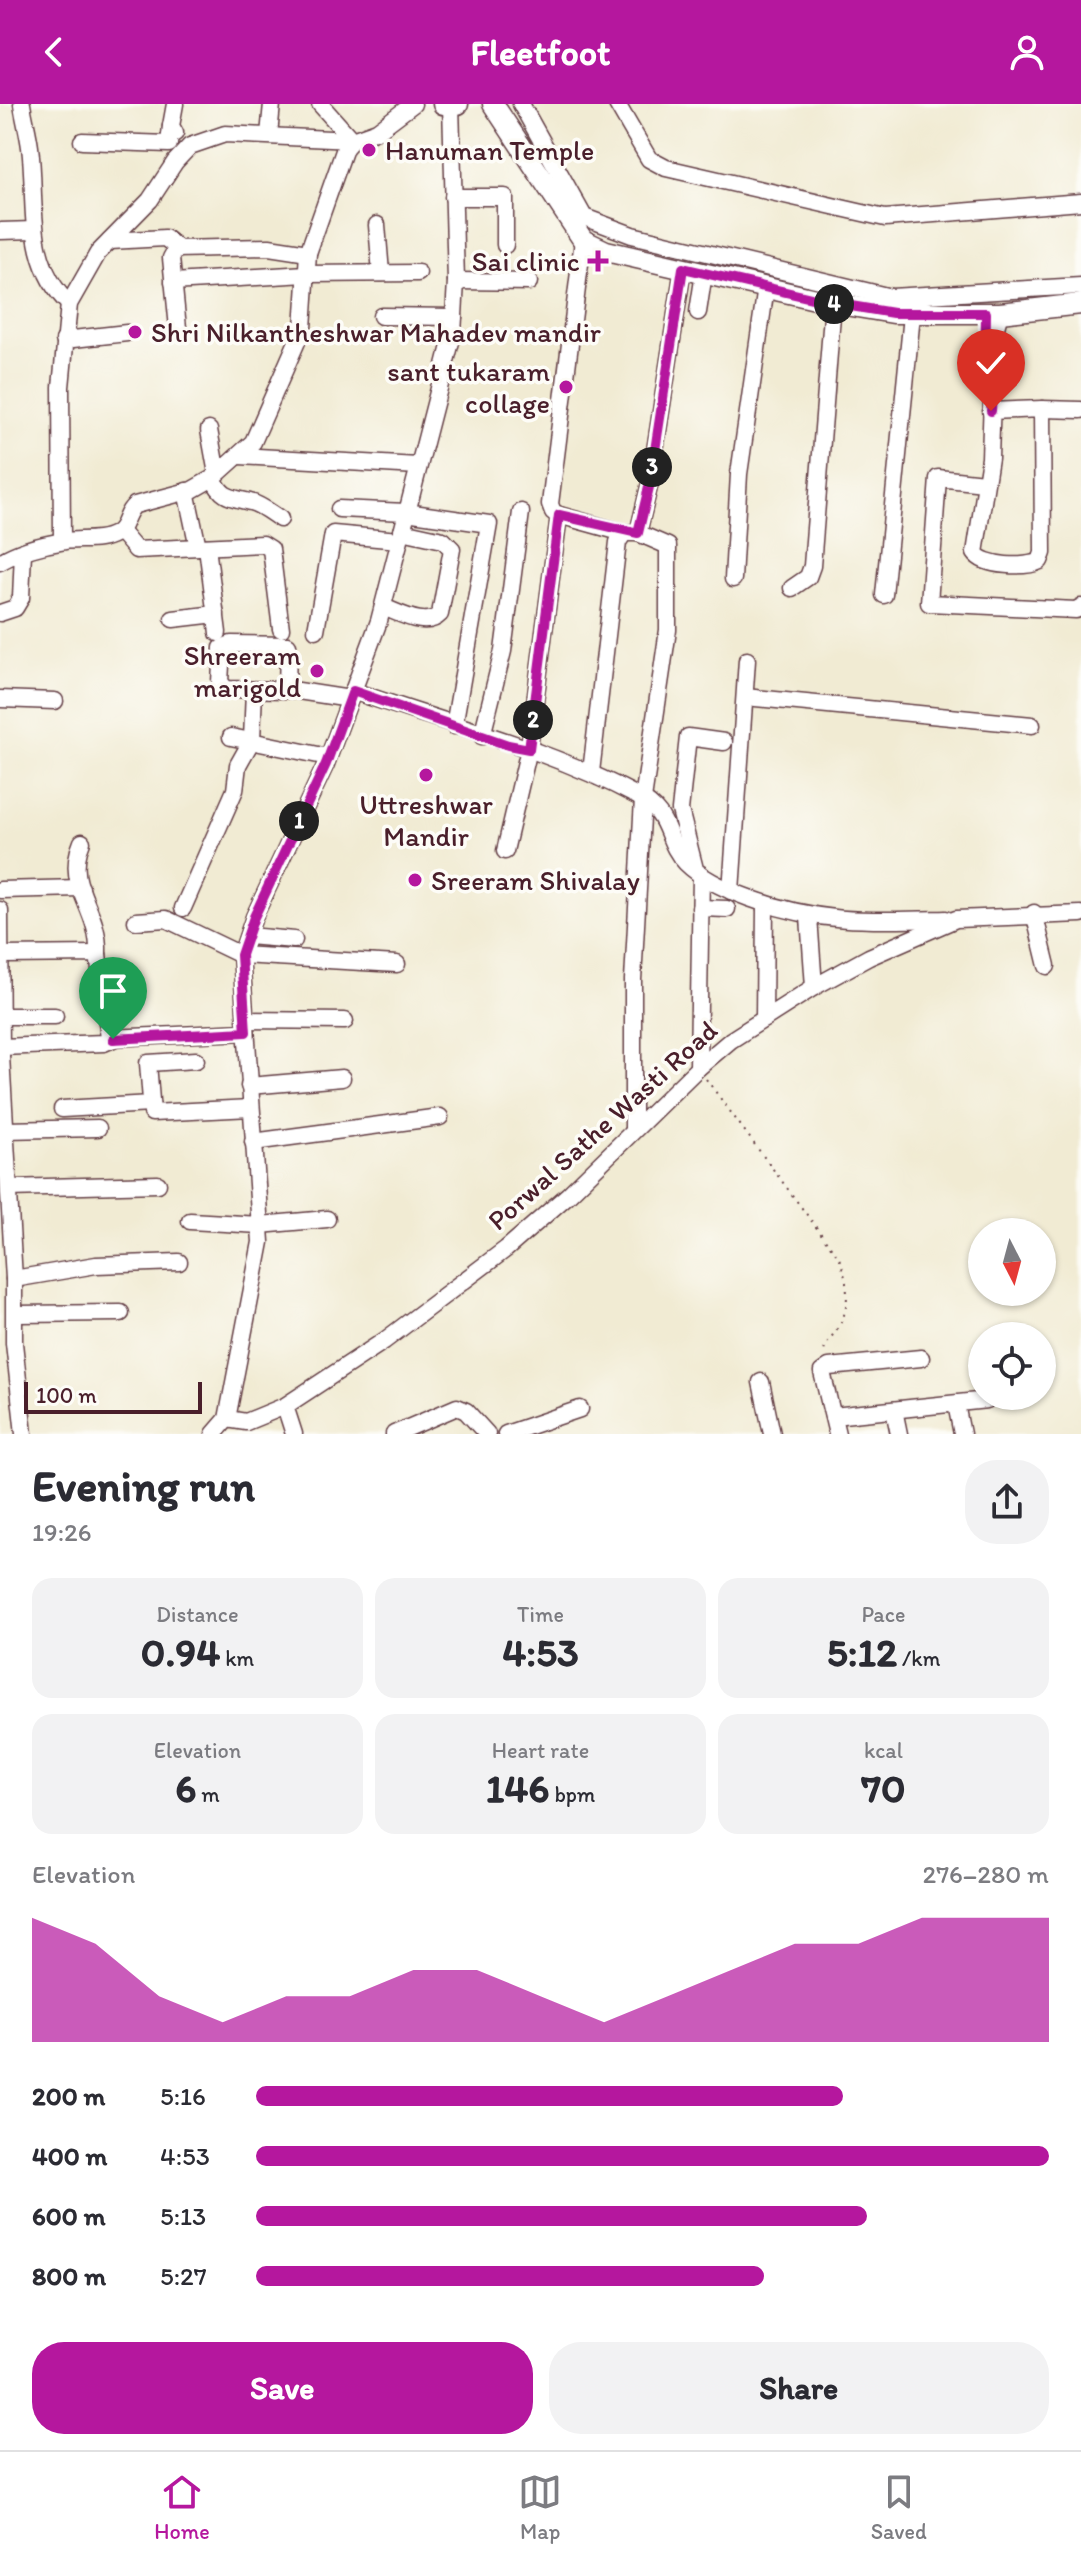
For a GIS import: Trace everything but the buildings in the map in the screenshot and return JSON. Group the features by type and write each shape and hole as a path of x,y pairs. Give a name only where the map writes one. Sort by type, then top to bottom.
{"main road":[{"path":"443,104 458,104"},
{"path":"493,104 583,240 606,251 833,303 912,315 993,313 1081,304"}],"street":[{"path":"22,104 30,148 34,230 51,279 69,304"},
{"path":"82,141 169,144 175,104"},
{"path":"269,135 272,104"},
{"path":"320,104 352,140"},
{"path":"62,541 60,435 64,340 69,304 98,253 150,200 190,146 225,134 352,140 377,131 413,104"},
{"path":"521,104 584,217 632,235 891,297 1081,286"},
{"path":"617,104 649,159 666,168 885,218 1081,202"},
{"path":"220,1430 261,1242 241,955 328,757 383,607 453,334 456,281 451,105"},
{"path":"171,126 180,139 190,146"},
{"path":"0,562 62,541 104,538 120,531 128,510 135,505 186,491 215,476 253,442 300,336 308,253 345,148 352,140"},
{"path":"453,197 505,197 505,245"},
{"path":"377,225 381,273"},
{"path":"0,231 34,230"},
{"path":"110,241 165,238 179,249 269,247 308,253"},
{"path":"583,240 550,504 553,512 559,515 668,546 671,561 668,630 643,799 633,980 633,1128"},
{"path":"178,328 171,258 179,249"},
{"path":"694,270 698,312"},
{"path":"591,772 618,542 631,533 650,483 694,270"},
{"path":"173,282 306,274 418,273"},
{"path":"456,281 529,282"},
{"path":"733,579 739,474 766,287"},
{"path":"792,588 808,577 812,566 833,303"},
{"path":"993,313 985,368 997,388 992,404 990,458 975,553 979,559 1033,565 1040,561 1042,409"},
{"path":"884,595 912,315"},
{"path":"381,316 454,317"},
{"path":"64,340 127,333"},
{"path":"992,404 1081,410"},
{"path":"209,430 215,476 223,495 231,500 253,502 280,519"},
{"path":"240,456 418,466"},
{"path":"984,483 938,478 929,603 1076,610 1081,607"},
{"path":"186,491 202,547 218,633"},
{"path":"339,509 406,512 489,524 454,726"},
{"path":"482,736 505,636 521,512"},
{"path":"505,851 529,749 559,515"},
{"path":"120,531 136,550 263,544 271,549 281,629"},
{"path":"316,630 333,534 443,540 452,549 440,614 435,619 423,621 383,607"},
{"path":"0,613 15,608 21,598 23,552"},
{"path":"173,619 216,614"},
{"path":"287,690 288,645 226,645 220,654 221,685 226,689 352,695 529,749 591,772 643,799 665,818 670,838 685,862 698,872 731,891 765,904 809,917 956,919"},
{"path":"731,891 747,660"},
{"path":"183,908 235,790 238,765 252,740 254,690"},
{"path":"745,697 1032,725"},
{"path":"0,699 55,701"},
{"path":"231,737 328,757"},
{"path":"698,1068 698,872 680,810 688,737 724,742"},
{"path":"82,842 74,867 96,925 107,1031 113,1039"},
{"path":"0,890 81,888"},
{"path":"764,1019 765,904"},
{"path":"700,908 727,909"},
{"path":"0,910 4,1167 9,1188 15,1314 7,1338 24,1434"},
{"path":"1034,913 1047,966"},
{"name":"Porwal Sathe Wasti Road","path":"220,1430 285,1406 384,1341 506,1249 568,1195 633,1128 698,1068 814,987 869,957 956,919 1034,913 1081,914"},
{"path":"809,917 814,987"},
{"path":"136,921 166,919 241,955 397,964"},
{"path":"248,936 294,940"},
{"path":"3,955 98,954"},
{"path":"1,1020 55,1016"},
{"path":"1,1053 246,1026 345,1021"},
{"path":"196,1060 148,1063 152,1113 251,1108"},
{"path":"249,1086 342,1078"},
{"path":"62,1109 151,1104"},
{"path":"253,1142 440,1117"},
{"path":"4,1139 98,1128"},
{"path":"9,1188 158,1184"},
{"path":"190,1221 260,1225 327,1219"},
{"path":"14,1279 96,1265 179,1262"},
{"path":"15,1314 121,1313"},
{"path":"921,1358 826,1369 822,1378 834,1429 894,1410 968,1402"},
{"path":"761,1382 772,1434"},
{"path":"956,1404 962,1434"},
{"path":"285,1406 294,1434"},
{"path":"394,1434 457,1407 466,1411 487,1434"},
{"path":"506,1434 580,1409"},
{"path":"894,1410 899,1434"}],"path":[{"path":"698,1068 842,1266 846,1308 841,1324 826,1341 822,1354 826,1369"}],"place":[{"name":"Hanuman Temple","path":"369,150"},
{"name":"Sai clinic","path":"598,261"},
{"name":"Shri Nilkantheshwar Mahadev mandir","path":"135,332"},
{"name":"sant tukaram collage","path":"566,387"},
{"name":"Shreeram marigold","path":"317,671"},
{"name":"Uttreshwar Mandir","path":"426,775"},
{"name":"Sreeram Shivalay","path":"415,880"}],"route":[{"path":"113,1039 246,1032 241,955 254,917 326,764 353,691 508,745 529,749 559,515 624,533 638,533 650,483 683,268 833,303 893,313 986,313 985,387 992,397 991,411"}]}
